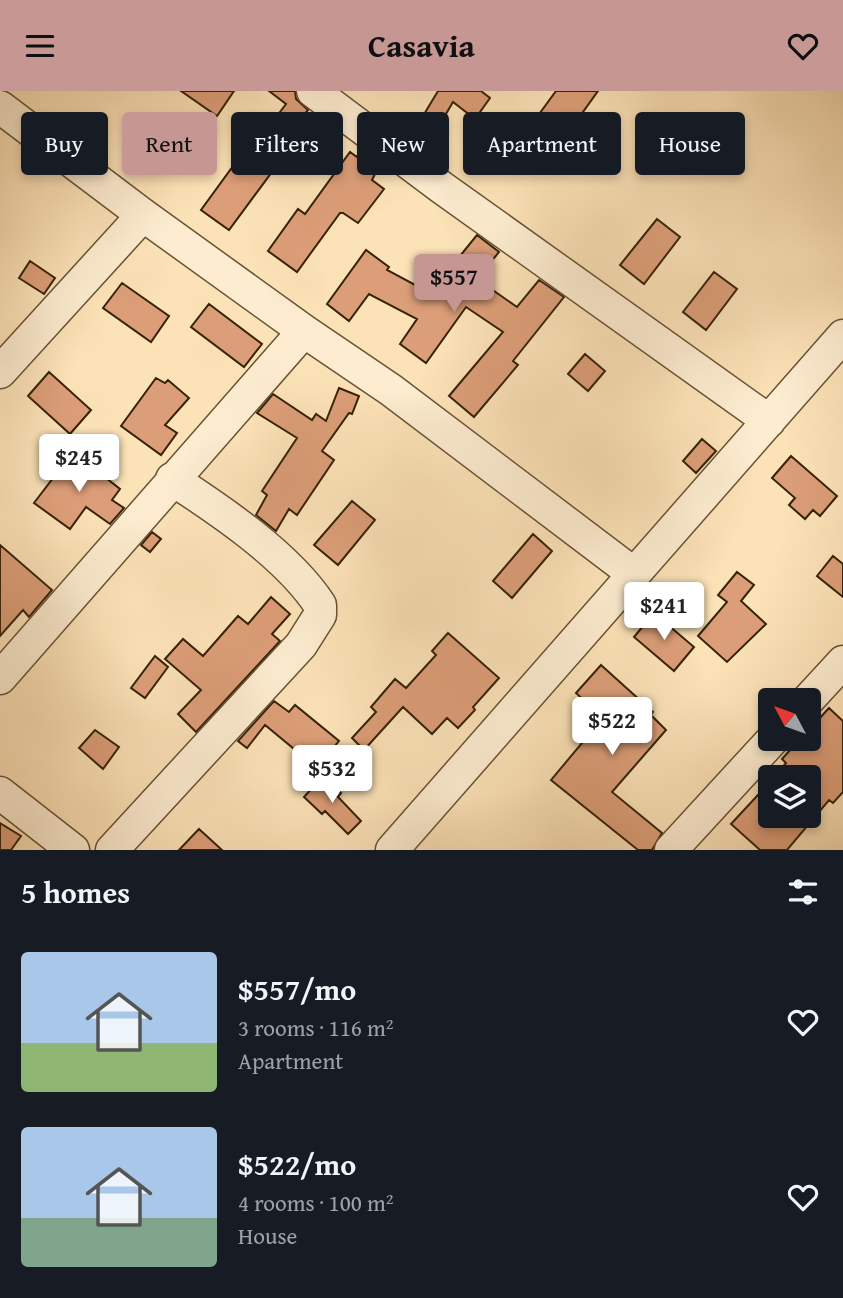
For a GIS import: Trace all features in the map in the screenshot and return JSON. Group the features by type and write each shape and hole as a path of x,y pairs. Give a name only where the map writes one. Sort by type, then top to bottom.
{"street":[{"path":"313,91 442,187 769,421"},
{"path":"0,107 304,331 391,390 635,574"},
{"path":"0,372 144,215"},
{"path":"0,678 304,331"},
{"path":"392,850 843,336"},
{"path":"112,850 301,645 320,615 320,605 293,572 225,513 172,479"},
{"path":"819,688 843,662"},
{"path":"671,850 762,751"},
{"path":"0,793 73,850"}],"building":[{"path":"181,91 234,91 217,116 217,112 211,112"},
{"path":"269,91 295,91 296,99 308,110 280,112 286,104"},
{"path":"438,91 481,91 490,98 480,112 466,112 453,102 447,112 425,112"},
{"path":"556,91 598,91 583,112 541,112"},
{"path":"350,152 357,157 357,175 374,175 372,180 384,189 358,223 340,213 297,272 268,251 298,209 305,214 333,175 343,175 343,162"},
{"path":"231,169 231,175 270,175 229,230 201,210"},
{"path":"657,219 680,237 644,284 620,265"},
{"path":"477,235 499,252 477,279 517,307 539,280 564,297 513,361 518,365 474,417 449,396 503,332 466,307 426,363 400,344 417,319 369,294 349,321 327,304 366,250 389,267 387,270 430,293"},
{"path":"30,261 55,278 44,294 19,278"},
{"path":"714,272 737,289 706,330 683,312"},
{"path":"122,283 169,316 151,342 103,308"},
{"path":"209,304 262,344 244,367 191,327"},
{"path":"585,354 605,371 588,391 568,374"},
{"path":"49,372 91,410 70,434 28,396"},
{"path":"156,378 165,383 168,380 189,398 165,425 177,433 161,455 121,426"},
{"path":"339,388 359,396 352,414 349,413 322,451 334,460 297,515 289,509 276,531 256,515 267,495 262,491 297,438 257,413 273,394 312,420 316,414 326,421"},
{"path":"702,439 716,451 696,473 683,461"},
{"path":"73,452 120,489 112,500 124,508 110,524 86,507 70,529 34,503"},
{"path":"791,456 837,496 820,516 813,510 805,519 789,505 795,498 772,478"},
{"path":"352,501 375,520 338,565 314,545"},
{"path":"152,532 161,539 150,552 141,545"},
{"path":"533,534 552,551 512,598 493,581"},
{"path":"0,545 52,590 29,617 23,610 0,636"},
{"path":"833,556 843,564 843,597 817,576"},
{"path":"737,572 754,585 741,601 766,624 727,662 698,636 727,602 718,595"},
{"path":"271,597 290,614 272,634 280,641 196,732 178,714 201,690 165,659 183,639 203,656 238,616 248,624"},
{"path":"654,613 694,647 674,671 634,637"},
{"path":"448,633 499,678 458,728 447,718 432,734 403,707 364,750 352,738 376,712 371,707 395,679 406,688 436,655 432,651"},
{"path":"155,656 168,667 145,698 131,688"},
{"path":"601,665 653,712 651,715 666,730 612,792 662,833 652,850 638,850 551,780 603,718 576,693"},
{"path":"274,701 289,712 295,705 339,741 317,768 265,725 247,748 238,741"},
{"path":"829,708 843,721 843,792 833,803 829,800 821,810 821,765 784,765 786,763 782,759 789,751 821,751 821,717"},
{"path":"95,730 119,747 103,769 79,748"},
{"path":"323,776 341,793 338,797 361,821 348,834 325,811 322,814 304,797"},
{"path":"758,795 758,828 805,828 787,850 760,850 731,824"},
{"path":"0,823 21,836 11,850 0,850"},
{"path":"199,829 222,850 179,850"}]}
